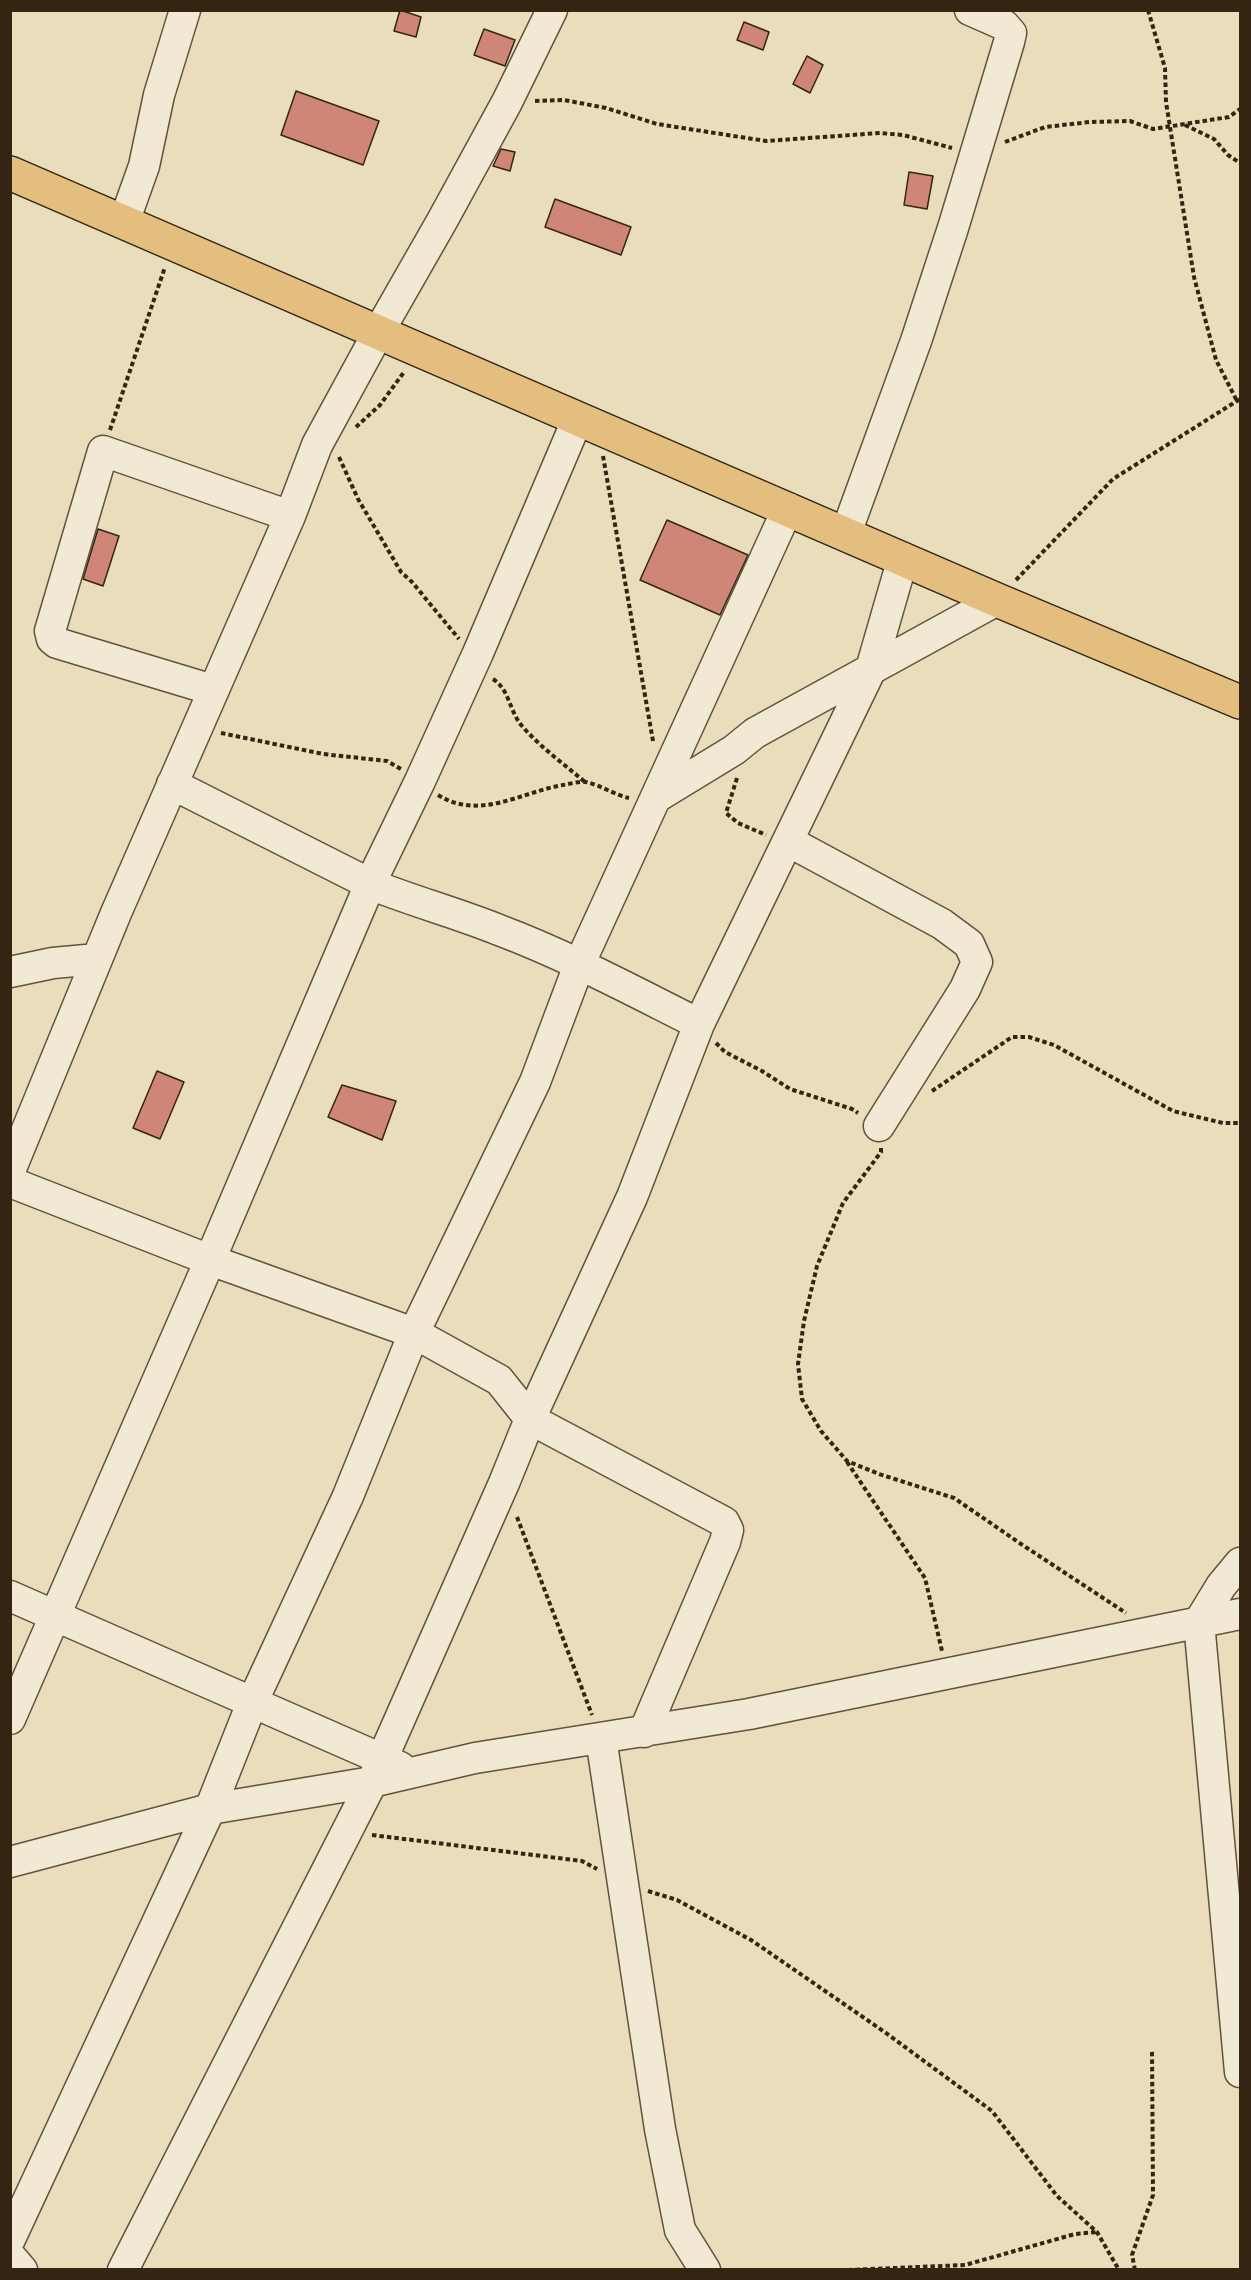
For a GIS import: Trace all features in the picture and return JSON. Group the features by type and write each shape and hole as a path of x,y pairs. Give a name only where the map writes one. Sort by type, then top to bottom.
{"main road":[{"path":"10,173 378,333 846,532 997,600 1240,702"}],"street":[{"path":"124,222 144,166 159,95 185,10"},
{"path":"10,1171 97,959 290,516 322,434 507,102 552,10"},
{"path":"846,532 916,341 1002,69 1011,33 1004,25 970,10"},
{"path":"10,1719 210,1260 370,884 588,422"},
{"path":"213,690 57,643 52,639 50,631 103,451 290,516"},
{"path":"10,2239 210,1809 252,1703 348,1496 414,1333 535,1082 579,965 788,508"},
{"path":"123,2270 377,1771 530,1419 632,1197 699,1023 871,669 903,558"},
{"path":"659,791 734,750 755,733 997,600"},
{"path":"172,784 370,884 408,900 501,930 699,1023"},
{"path":"788,841 942,924 969,944 977,962 965,989 879,1126"},
{"path":"10,972 53,963 97,959"},
{"path":"10,1182 210,1260 414,1333 499,1380 530,1419 724,1522 728,1530 644,1732"},
{"path":"499,1380 553,1372"},
{"path":"1240,1563 1221,1586 1199,1622 1240,2072"},
{"path":"10,1596 252,1703 377,1771"},
{"path":"10,1862 210,1809 377,1771 411,1772 475,1758 749,1714 1240,1614"},
{"path":"601,1738 660,2129 680,2230 705,2270"},
{"path":"10,2256 22,2270"}],"path":[{"path":"997,600 1113,479 1239,400 1216,360 1194,277 1166,102 1165,68 1148,10"},
{"path":"507,102 564,100 606,108 657,124 766,141 880,133 903,135 975,153 1045,127 1090,122 1130,121 1153,129 1228,117 1240,109"},
{"path":"1184,124 1214,139 1228,155 1240,164"},
{"path":"103,451 174,243"},
{"path":"421,350 380,405 356,428 322,434 340,458 358,499 400,572 412,582 457,637 478,653 484,674 503,686 520,724 545,749 585,782"},
{"path":"588,422 659,791"},
{"path":"740,770 726,813 738,823 763,835 788,841"},
{"path":"699,1023 725,1052 790,1089 852,1109 879,1126 881,1152 843,1203 817,1266 804,1321 798,1364 802,1399 821,1431 847,1461 925,1578 947,1673"},
{"path":"926,1094 1012,1037 1029,1037 1054,1045 1173,1111 1222,1123 1240,1123"},
{"path":"847,1461 879,1474 954,1498 1154,1631"},
{"path":"504,1483 601,1738"},
{"path":"347,1832 582,1861 623,1883 677,1900 751,1940 886,2033 992,2111 1057,2196 1097,2232 1119,2270"},
{"path":"1135,2270 1132,2255 1153,2195 1152,2050"},
{"path":"848,2270 965,2265 1075,2234 1097,2232"}],"building":[{"path":"400,10 421,17 416,37 394,31"},
{"path":"744,22 769,32 763,50 737,40"},
{"path":"484,29 515,40 505,66 474,55"},
{"path":"807,56 823,65 810,93 793,84"},
{"path":"296,91 379,121 363,165 281,135"},
{"path":"501,149 515,152 510,171 493,166"},
{"path":"909,172 933,176 927,209 904,205"},
{"path":"555,199 631,227 621,255 545,227"},
{"path":"667,520 748,555 720,615 640,580"},
{"path":"98,529 119,536 103,586 83,579"},
{"path":"157,1071 184,1082 160,1139 133,1128"},
{"path":"342,1085 396,1101 382,1140 328,1117"}]}
